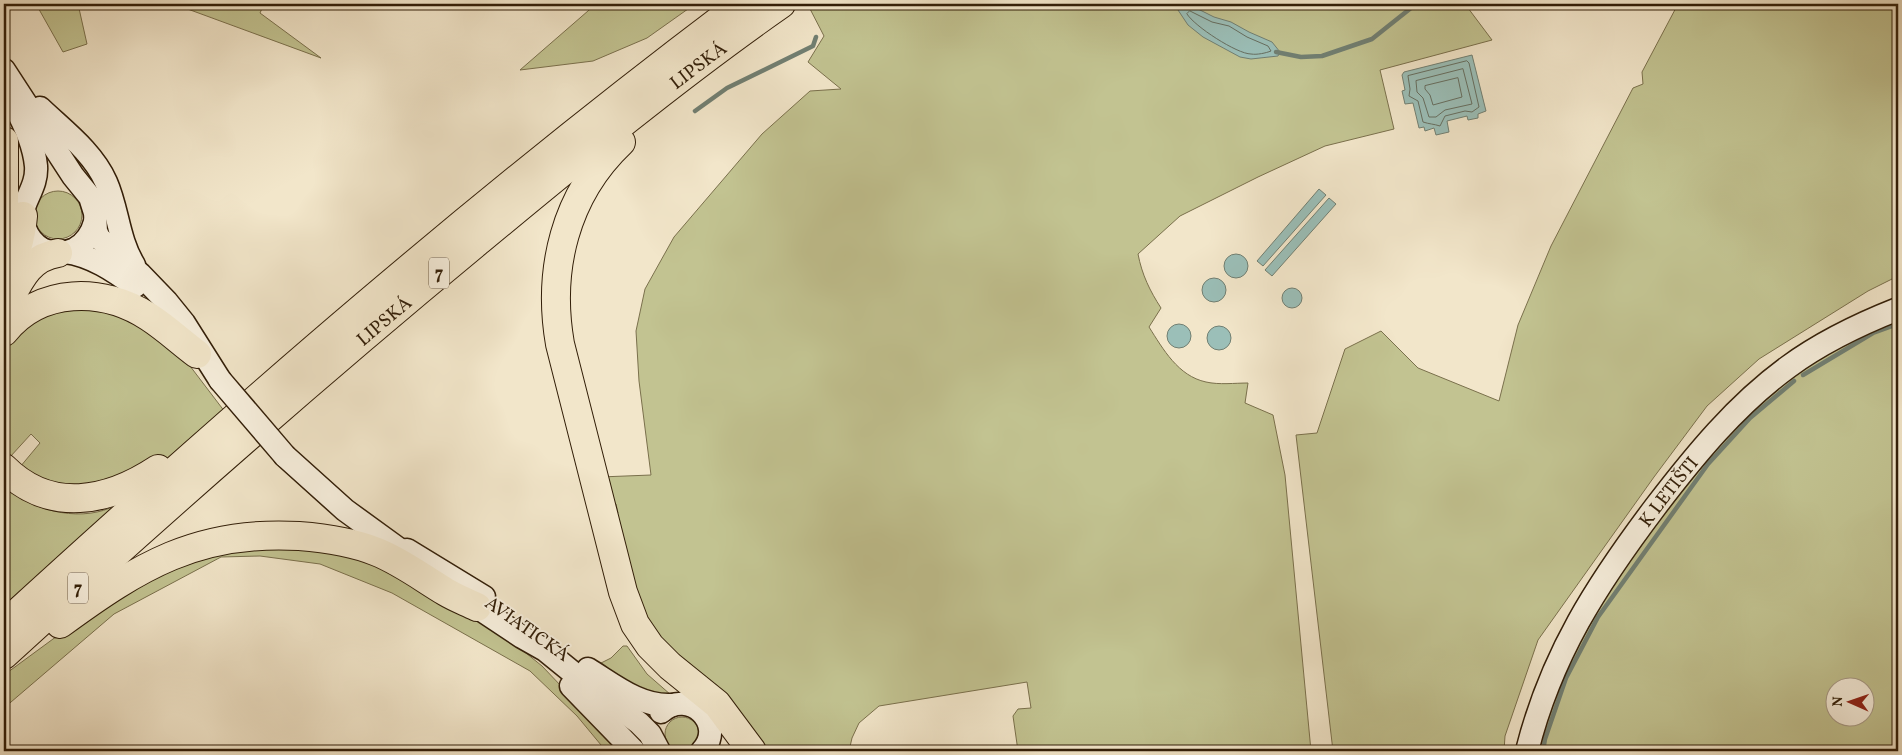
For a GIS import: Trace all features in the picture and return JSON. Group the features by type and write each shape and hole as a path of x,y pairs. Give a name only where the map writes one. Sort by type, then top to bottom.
{"highway":[{"name":"LIPSKÁ","path":"4,625 228,424 366,306 515,182 741,4"},
{"name":"LIPSKÁ","path":"4,656 182,494 375,328 560,174 735,36 781,4"},
{"path":"735,36 712,67 625,138 600,164 581,193 565,228 560,248 555,286 557,327 628,609 642,636 650,646 670,666 717,704 752,751"},
{"path":"4,141 19,207 19,244 4,275"},
{"path":"4,310 23,276 35,261 48,254 62,252"},
{"path":"4,332 21,315 45,302 65,296 90,296 116,301 138,311 149,317 197,354"},
{"path":"4,468 24,484 46,495 79,498 102,495 142,480 228,424"},
{"path":"603,510 605,558 618,610 627,634 639,654 654,673 704,717"},
{"path":"4,664 76,612 147,567 190,548 245,536 304,537 327,539 362,546 397,562 448,593 477,606"}],"main road":[{"path":"4,69 74,176 90,197 99,238 140,274 167,302 184,323 220,380"},
{"path":"4,69 78,144 101,172 109,190 123,244 140,274"},
{"path":"4,86 19,114 35,158 36,178 19,207 24,226 32,241 46,250 74,253 93,260 138,287 166,314 197,354 285,456 344,510 388,540"},
{"path":"19,207 34,190 46,182 62,180 78,185 90,197"},
{"path":"62,252 77,248 83,244 88,238 95,222"},
{"name":"K LETIŠTI","path":"1527,751 1547,684 1563,648 1617,560 1694,458 1729,418 1789,366 1824,343 1898,309"},
{"name":"AVIATICKÁ","path":"388,540 426,569 452,584 477,606 522,637 649,748"},
{"name":"AVIATICKÁ","path":"388,540 429,562 473,590 517,619 566,656 637,699 655,705 684,704 704,717"},
{"path":"649,748 653,724 658,714 672,705"},
{"path":"702,751 709,740 704,717"},
{"path":"704,717 719,751"}],"green space":[{"path":"36,4 78,4 87,44 63,52"},
{"path":"174,4 264,4 260,13 321,58"},
{"path":"596,4 695,4 647,38 593,61 520,70"},
{"path":"1465,4 1492,40 1380,70 1394,129 1325,146 1258,177 1180,216 1138,254 1147,283 1161,308 1149,327 1172,360 1179,368 1196,379 1222,384 1248,383 1245,403 1273,415 1285,475 1311,751 1018,751 1013,716 1018,709 1031,708 1027,682 879,706 859,723 852,738 849,751 761,751 649,634 611,516 618,513 616,504 608,506 600,477 651,475 639,381 636,331 645,289 674,237 762,134 810,91 841,89 808,62 824,36 808,5"},
{"path":"1678,4 1898,4 1898,276 1868,291 1759,359 1707,406 1538,640 1505,736 1504,751 1333,751 1296,435 1317,433 1345,349 1381,331 1418,368 1499,401 1518,325 1551,246 1633,88 1643,84 1642,72"},
{"path":"58,191 67,193 75,198 80,206 82,215 80,224 75,232 67,237 58,239 49,237 41,232 36,224 34,215 36,206 41,198 49,193"},
{"path":"88,305 135,320 190,366 225,412 196,433 165,460 143,475 66,490 20,467 40,443 31,434 10,457 4,447 4,349 37,316"},
{"path":"1898,317 1898,751 1535,751 1544,718 1586,624 1688,478 1764,397 1828,350"},
{"path":"4,485 26,501 54,511 83,514 110,508 112,511 4,608"},
{"path":"309,546 382,566 475,619 521,649 542,666 623,751 606,751 577,716 530,671 392,593 320,564 260,556 221,557 114,614 4,708 4,675 117,592 220,548"},
{"path":"623,646 627,646 647,674 671,695 658,699 593,667 611,658"},
{"path":"682,717 689,718 694,722 698,727 698,741 694,746 689,750 682,751 675,750 670,746 666,741 665,734 666,727 670,722 675,718"}],"water":[{"path":"1174,4 1188,4 1214,17 1231,22 1272,42 1280,52 1278,56 1251,59 1240,57 1203,37 1188,25"},
{"path":"1472,55 1486,111 1478,114 1478,118 1468,120 1467,116 1447,121 1449,132 1436,135 1434,128 1425,131 1424,127 1419,128 1413,103 1405,104 1402,91 1405,90 1402,75 1404,72"},
{"path":"1319,189 1326,195 1263,266 1257,261"},
{"path":"1329,198 1336,204 1272,276 1265,270"},
{"path":"1236,254 1244,258 1248,266 1244,274 1236,278 1228,274 1224,266 1228,258"},
{"path":"1214,278 1222,282 1226,290 1222,298 1214,302 1206,298 1202,290 1206,282"},
{"path":"1288,288 1296,288 1302,294 1302,302 1296,308 1288,308 1282,302 1282,294"},
{"path":"1179,324 1187,328 1191,336 1187,344 1179,348 1171,344 1167,336 1171,328"},
{"path":"1219,326 1227,330 1231,338 1227,346 1219,350 1211,346 1207,338 1211,330"}],"waterway":[{"path":"1276,52 1301,57 1322,56 1372,39 1416,4"},
{"path":"695,111 727,88 813,46 816,37"},
{"path":"1803,375 1873,333 1898,324"},
{"path":"1543,751 1545,739 1566,678 1598,617 1708,464 1750,418 1794,381"}]}
